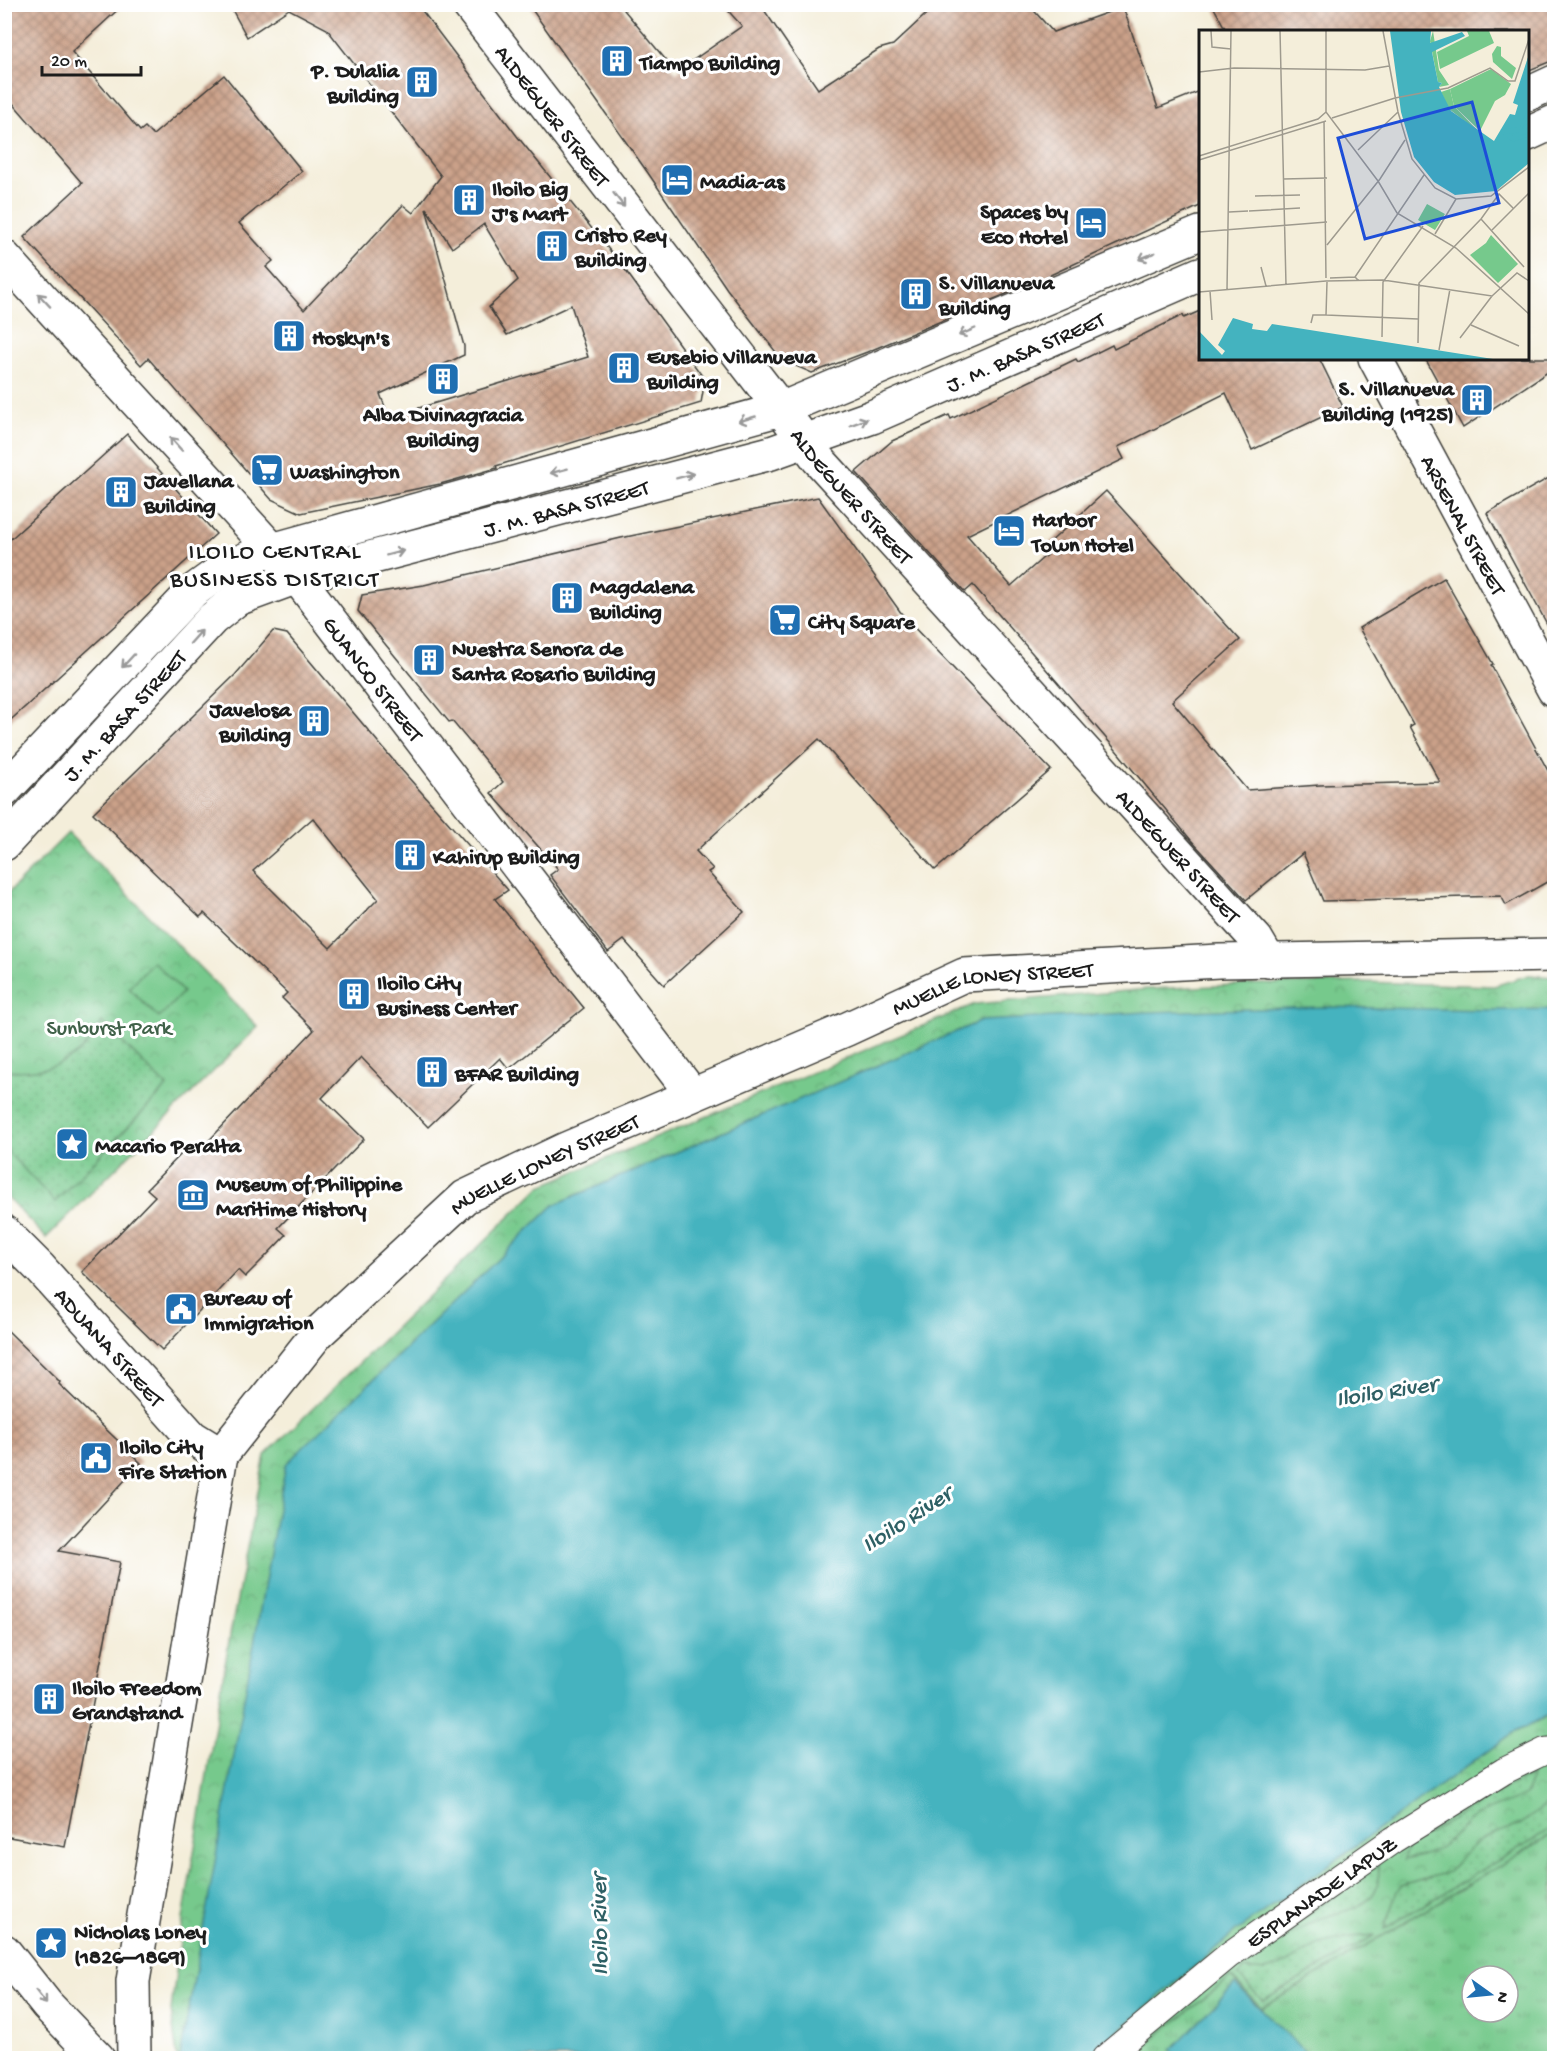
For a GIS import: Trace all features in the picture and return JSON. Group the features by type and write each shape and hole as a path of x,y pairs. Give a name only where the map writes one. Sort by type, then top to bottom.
{"main road":[{"name":"ALDEGUER STREET","path":"468,4 781,409 804,443 1256,939 1269,961"},
{"path":"1529,93 1554,82"},
{"path":"1529,133 1554,122"},
{"name":"J. M. BASA STREET","path":"4,791 193,591 218,573 254,555 781,409 1199,233"},
{"name":"GUANCO STREET","path":"4,257 297,577 692,1094"},
{"name":"J. M. BASA STREET","path":"4,844 212,619 237,599 297,577 804,443 872,417 1199,274"},
{"name":"ARSENAL STREET","path":"1376,360 1554,690"},
{"name":"MUELLE LONEY STREET","path":"134,2058 133,1981 221,1455 318,1334 465,1197 566,1149 848,1029 964,975 1219,962 1554,955"},
{"name":"ADUANA STREET","path":"4,1232 40,1268 192,1437 221,1455"},
{"path":"4,1951 47,2005 98,2058"}],"street":[{"name":"ESPLANADE LAPUZ","path":"1105,2058 1229,1955 1393,1840 1504,1771 1545,1751 1554,1750"}],"green space":[{"name":"Sunburst Park","path":"68,833 258,1027 46,1238 5,1195 5,896"},
{"path":"153,961 183,992 159,1018 129,988"},
{"path":"1529,975 1554,977 1554,1009 981,1021 554,1205 180,2058 177,2058 171,2010 183,1919 230,1635 265,1455 541,1186 975,1004 1149,989 1257,984 1364,982 1494,986"},
{"path":"102,1022 167,1087 55,1202 5,1149 5,1070 38,1070 58,1064 88,1044"},
{"path":"1554,1715 1554,1833 1262,2008 1231,1977 1129,2058 1096,2058 1090,2053 1235,1932 1513,1733 1547,1716"},
{"path":"1531,1775 1527,1794 1480,1814 1434,1851 1404,1860 1406,1847"},
{"path":"1554,1799 1554,1827 1384,1929 1397,1891 1401,1886 1448,1872 1466,1852 1483,1838 1521,1824"},
{"path":"1554,1833 1554,2058 1129,2058 1231,1977 1262,2008"},
{"path":"1378,1865 1376,1890 1363,1903 1314,1921 1279,1941 1263,1946"},
{"path":"1375,1935 1263,2001 1239,1976 1245,1969 1265,1971 1279,1967 1319,1944 1351,1937"}],"water":[{"name":"Iloilo River","path":"1324,1007 1554,1009 1554,1715 1547,1716 1513,1733 1235,1932 1086,2058 180,2058 286,1464 554,1205 981,1021 1148,1012"},
{"path":"1235,1984 1311,2058 1180,2058 1171,2050"}],"building":[{"path":"4,4 124,4 72,52 140,131 145,127 153,135 224,75 302,171 239,223 273,261 266,267 304,310 403,205 413,213 441,176 327,29 289,9 247,37 229,4 417,4 517,136 623,267 705,380 701,403 440,484 301,513 271,499 148,358 141,365 24,237 82,183 4,93","holes":["426,208 452,248 484,224 518,280 489,307 507,335 571,305 588,357 389,417 380,394 464,355 464,346"]},
{"path":"528,4 619,4 676,72 742,26 722,4 760,4 818,89 879,49 893,45 937,4 1028,4 1053,32 1123,7 1158,108 1199,91 1199,206 1035,282 812,373 782,360 727,289"},
{"path":"1212,4 1554,4 1554,60 1529,70 1529,30 1226,30"},
{"path":"1199,311 1199,360 1320,360 1343,407 1252,450 1226,393 1118,447 1124,459 967,535 1011,586 1052,550 1047,545 1106,491 1240,640 1172,701 1247,790 1320,785 1440,782 1410,727 1414,725 1359,628 1444,578 1493,664 1491,665 1554,782 1554,878 1506,905 1501,896 1323,901 1303,853 1246,900 1191,840 973,585 965,592 856,472 892,441 949,415 951,419 1076,359 1078,362 1112,345 1114,349 1183,315 1184,318"},
{"name":"S. Villanueva Building (1925)","path":"1554,358 1554,368 1463,428 1426,360"},
{"name":"Javellana Building","path":"127,434 216,534 4,726 4,545"},
{"path":"1554,475 1554,637 1487,513"},
{"path":"818,497 904,617 1051,770 935,870 819,739 696,851 713,869 708,872 744,912 664,985 624,940 608,952 550,875 558,869 491,793 503,782 452,721 449,722 358,611 362,595 424,585 621,538"},
{"path":"273,631 287,634 399,767 508,890 495,899 584,1008 509,1069 500,1058 428,1127 361,1057 322,1098 364,1139 278,1228 286,1235 265,1257 245,1277 238,1270 162,1350 82,1272 155,1196 147,1189 191,1144 199,1151 314,1030 282,998 287,993 204,913 200,917 93,813 235,675","holes":["313,818 378,899 330,948 253,871"]},
{"path":"4,1327 141,1463 59,1551 120,1562 65,1847 4,1836"}],"place":[{"name":"Tiampo Building","path":"617,61"},
{"name":"P. Dulalia Building","path":"422,82"},
{"name":"Madia-as","path":"677,180"},
{"name":"Iloilo Big J's Mart","path":"469,200"},
{"name":"Spaces by Eco Hotel","path":"1091,223"},
{"name":"Cristo Rey Building","path":"552,246"},
{"name":"S. Villanueva Building","path":"916,294"},
{"name":"Hoskyn's","path":"289,336"},
{"name":"Eusebio Villanueva Building","path":"624,368"},
{"name":"Alba Divinagracia Building","path":"443,379"},
{"name":"S. Villanueva Building (1925)","path":"1477,400"},
{"name":"Washington","path":"267,470"},
{"name":"Javellana Building","path":"121,492"},
{"name":"Harbor Town Hotel","path":"1009,531"},
{"name":"Magdalena Building","path":"567,598"},
{"name":"City Square","path":"785,620"},
{"name":"Nuestra Senora de Santa Rosario Building","path":"429,660"},
{"name":"Javelosa Building","path":"314,721"},
{"name":"Kahirup Building","path":"410,855"},
{"name":"Iloilo City Business Center","path":"354,994"},
{"name":"BFAR Building","path":"432,1072"},
{"name":"Macario Peralta","path":"72,1144"},
{"name":"Museum of Philippine Maritime History","path":"193,1195"},
{"name":"Bureau of Immigration","path":"181,1309"},
{"name":"Iloilo City Fire Station","path":"96,1458"},
{"name":"Iloilo Freedom Grandstand","path":"49,1699"},
{"name":"Nicholas Loney (1826–1869)","path":"51,1943"}],"district":[{"name":"ILOILO CENTRAL BUSINESS DISTRICT","path":"275,564"}]}
